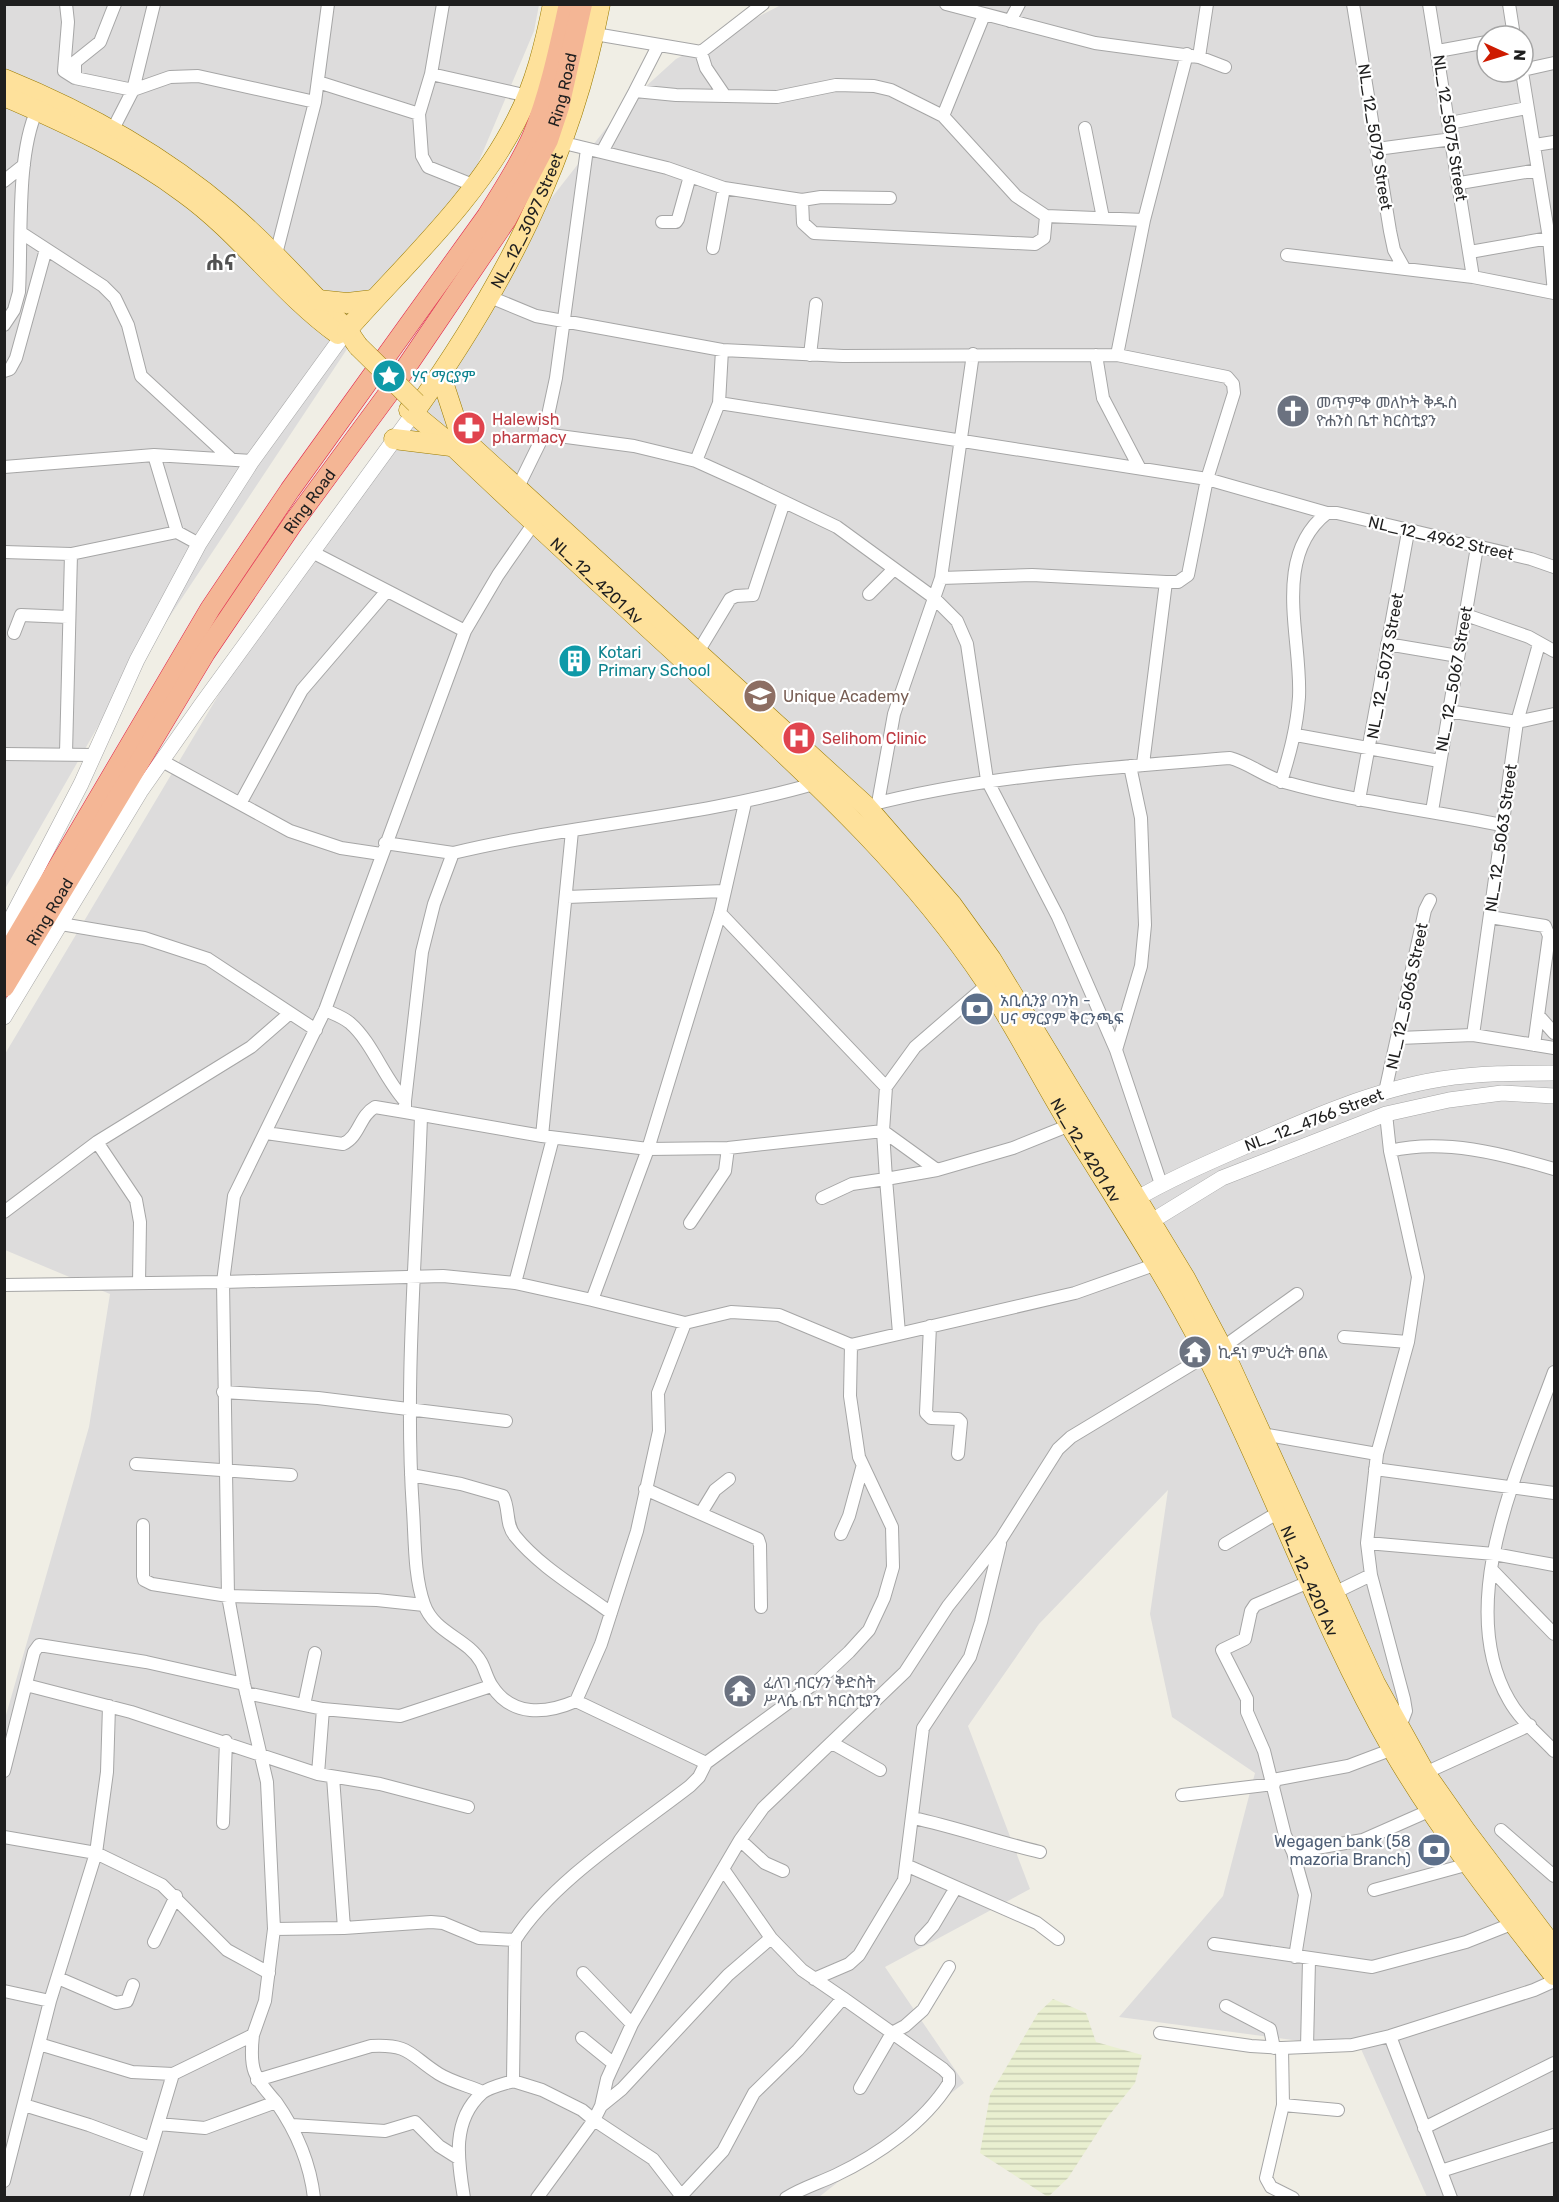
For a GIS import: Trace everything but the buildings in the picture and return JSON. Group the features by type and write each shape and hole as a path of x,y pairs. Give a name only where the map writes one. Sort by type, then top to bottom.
{"highway":[{"name":"Ring Road","path":"4,959 210,609 290,490 487,216 512,175 533,136 544,105 569,4"},
{"name":"Ring Road","path":"4,987 205,653 293,523 395,384 506,220 548,140 562,97 582,4"}],"main road":[{"path":"349,342 374,300 474,185 509,133 528,96 546,40 554,4"},
{"name":"NL_12_3097 Street","path":"414,408 441,376 490,298 524,233 564,142 595,34 600,4"},
{"path":"8,89 37,110 106,142 185,193 220,224 293,299 349,342 414,408 458,442"},
{"path":"8,89 113,129 173,168 229,212 318,300 349,342"},
{"path":"318,300 347,303 374,300"},
{"path":"441,376 458,442"},
{"path":"394,439 458,442"},
{"name":"NL_12_4201 Av","path":"458,442 518,487 698,652 872,804 952,905 991,959 1143,1226 1157,1264 1214,1352 1262,1434 1375,1683 1425,1773 1464,1830 1554,1948"},
{"name":"NL_12_4201 Av","path":"458,442 534,523 817,783 892,860 928,901 988,984 1070,1125 1129,1204"},
{"name":"NL_12_4201 Av","path":"1143,1226 1167,1246 1214,1352 1279,1512 1362,1692 1393,1749 1468,1864 1554,1975"}],"street":[{"path":"66,4 68,22 64,71 75,78 133,90 170,77 198,76 315,102"},
{"path":"75,78 75,62 100,42 115,4"},
{"path":"113,129 133,90 154,4"},
{"path":"275,258 315,102 328,4"},
{"path":"443,4 431,74 419,114 424,163 428,167 474,185"},
{"path":"595,34 701,52 763,4"},
{"path":"946,4 1095,44 1193,56 1225,67"},
{"path":"1010,21 1019,4"},
{"path":"1117,355 1144,220 1207,4"},
{"name":"NL_12_5079 Street","path":"1353,4 1390,231 1394,250 1404,268"},
{"name":"NL_12_5075 Street","path":"1429,4 1460,183 1473,277"},
{"path":"1509,4 1512,24"},
{"path":"943,116 984,15"},
{"path":"1437,51 1475,44"},
{"path":"602,152 658,46"},
{"path":"701,52 706,68 725,96"},
{"path":"1535,68 1554,63"},
{"path":"431,74 528,96"},
{"path":"318,82 419,114"},
{"path":"634,91 777,97 854,83 891,90 943,116 1016,196 1046,216 1144,220"},
{"path":"1287,255 1473,277 1554,293 1549,238 1524,84"},
{"path":"1450,123 1527,108"},
{"path":"4,325 14,310 19,292 24,165 31,123 37,110"},
{"path":"1085,128 1103,219"},
{"path":"1377,149 1452,139"},
{"path":"564,142 690,176 724,188 802,200 831,197 890,198"},
{"path":"1535,145 1554,142"},
{"path":"518,487 544,434 564,321 587,149"},
{"path":"4,181 24,165"},
{"path":"1460,183 1538,170"},
{"path":"662,222 676,222 678,219 690,176"},
{"path":"713,248 724,188"},
{"path":"802,200 803,224 814,233 1035,244 1044,238 1046,216"},
{"path":"23,234 103,286 115,298 128,325 141,376 230,458"},
{"path":"1470,252 1549,238"},
{"path":"4,371 10,369 16,358 46,249"},
{"path":"490,298 522,313 722,350 810,354 1117,355 1227,377 1233,384 1234,393 1207,479 1188,575 1178,582 1032,575 941,578"},
{"path":"810,354 816,304"},
{"path":"4,932 94,755 137,660 199,544 252,461 349,342"},
{"path":"696,461 718,403 722,350"},
{"path":"973,354 941,578 894,714 872,804 987,780 1143,764 1230,758 1242,761 1281,782 1359,800 1432,811 1501,825"},
{"path":"1096,355 1102,398 1139,468"},
{"name":"NL_12_4962 Street","path":"718,403 1207,479 1327,513 1337,513 1408,532 1531,559 1554,567"},
{"path":"4,1017 162,761 414,408"},
{"path":"544,434 634,446 696,461 784,502 837,527 933,597 963,631 987,780 1058,917 1116,1050 1161,1184"},
{"path":"4,467 154,455 252,461"},
{"path":"154,455 177,532"},
{"path":"698,652 730,599 736,596 753,595 784,502"},
{"path":"1281,782 1296,735 1299,694 1293,585 1306,538 1318,520 1327,513"},
{"path":"314,2198 307,2158 291,2124 257,2080 250,2058 253,2035 261,2016 269,1973 274,1929 267,1782 245,1688 228,1596 223,1282 234,1196 325,1010 465,631 498,575 534,523"},
{"path":"4,552 71,554 177,532 199,544"},
{"name":"NL_12_5073 Street","path":"1359,800 1371,749 1387,644 1408,532"},
{"name":"NL_12_5067 Street","path":"1432,811 1477,548"},
{"path":"312,552 465,631"},
{"path":"66,753 71,554"},
{"path":"869,594 893,570"},
{"path":"1143,764 1166,582"},
{"path":"241,802 302,690 386,592"},
{"path":"14,633 21,615 68,617"},
{"path":"1466,615 1529,637 1554,651"},
{"path":"1387,644 1458,656"},
{"name":"NL_12_5063 Street","path":"1473,1035 1517,722 1539,644"},
{"path":"1448,711 1517,722 1554,714"},
{"path":"1296,735 1439,761"},
{"path":"4,754 94,755"},
{"path":"162,761 306,838 341,848 383,848 453,853 503,841 745,803 817,783"},
{"path":"1116,1050 1141,966 1145,925 1141,818 1130,766"},
{"path":"592,1300 648,1149 720,913 745,803"},
{"path":"515,1283 548,1137 572,831"},
{"path":"405,1107 422,952 434,904 453,853"},
{"path":"567,897 724,891"},
{"name":"NL_12_5065 Street","path":"1385,1092 1399,1038 1425,910 1430,900"},
{"path":"720,913 886,1087"},
{"path":"1490,917 1545,927 1549,936 1534,1045"},
{"path":"61,924 144,938 208,959 316,1030"},
{"path":"899,1333 885,1179 883,1131 886,1087 925,1035 988,984"},
{"path":"325,1010 352,1024 405,1107"},
{"path":"4,1212 97,1142 251,1047 290,1013"},
{"path":"1539,1015 1554,1033"},
{"path":"1399,1038 1473,1035 1554,1048"},
{"name":"NL_12_4766 Street","path":"1129,1204 1161,1184 1338,1107 1385,1092 1441,1079 1503,1073 1554,1073"},
{"name":"NL_12_4766 Street","path":"1143,1226 1222,1178 1386,1114 1449,1100 1502,1093 1554,1096"},
{"path":"266,1133 343,1144 357,1134 364,1117 375,1107 405,1107 422,1116 548,1137 678,1151 728,1148 883,1131 937,1170"},
{"path":"1386,1114 1390,1151 1418,1277 1408,1342 1377,1454 1367,1543 1371,1575 1404,1699 1406,1711 1400,1727"},
{"path":"422,1116 410,1410 411,1475 424,1605 441,1629 474,1653 491,1686 504,1702 526,1710 557,1709 576,1701 601,1644 637,1531 659,1431 658,1393 685,1323"},
{"path":"822,1198 852,1184 937,1170 1013,1148 1070,1125"},
{"path":"97,1142 136,1200 140,1222 139,1284"},
{"path":"1390,1151 1415,1145 1432,1146 1514,1157 1554,1169"},
{"path":"690,1223 725,1171 728,1148"},
{"path":"4,1285 443,1276 515,1283 685,1323 731,1312 770,1314 805,1324 851,1345 1075,1293 1157,1264"},
{"path":"537,2197 594,2120 601,2106 607,2079 633,2024 740,1840 763,1808 905,1672 948,1606 1001,1539 1058,1449 1071,1437 1214,1352 1297,1294"},
{"path":"930,1326 926,1413 931,1418 958,1419 961,1422 958,1454"},
{"path":"1344,1337 1408,1342"},
{"path":"513,2081 515,1940 530,1916 554,1892 690,1786 699,1778 706,1763 819,1680 869,1630 890,1578 893,1540 888,1515 862,1468 853,1428 850,1396 851,1345"},
{"path":"1554,1372 1511,1488 1494,1554 1487,1601 1491,1653 1499,1680 1509,1700 1554,1751"},
{"path":"223,1392 318,1398 410,1410 465,1414 506,1421"},
{"path":"1262,1434 1377,1454"},
{"path":"136,1464 291,1475"},
{"path":"841,1534 849,1515 862,1468"},
{"path":"1375,1469 1554,1493"},
{"path":"411,1475 462,1484 503,1496 506,1502 507,1520 515,1536 551,1569 611,1613"},
{"path":"701,1512 715,1490 729,1479"},
{"path":"645,1489 758,1539 761,1607"},
{"path":"1225,1544 1279,1512"},
{"path":"143,1525 144,1580 152,1584 228,1596 377,1600 424,1605"},
{"path":"814,1978 849,1964 859,1955 904,1880 908,1866 923,1728 970,1657 1001,1539"},
{"path":"1367,1543 1494,1554 1554,1565"},
{"path":"1492,1570 1554,1634"},
{"path":"1334,1593 1371,1575"},
{"path":"1295,1957 1305,1895 1293,1852 1283,1828 1274,1782 1248,1712 1247,1699 1222,1650 1245,1640 1251,1611 1255,1605 1311,1581"},
{"path":"4,1771 9,1730 26,1685 34,1652 39,1645 147,1662 323,1709 400,1716 491,1686"},
{"path":"304,1705 315,1653"},
{"path":"26,1685 109,1706 226,1741 318,1774 380,1784 468,1807"},
{"path":"576,1701 706,1763"},
{"path":"4,2181 50,2001 96,1853 107,1772 109,1706"},
{"path":"318,1774 323,1709"},
{"path":"1425,1773 1530,1725"},
{"path":"223,1823 226,1741"},
{"path":"832,1743 880,1770"},
{"path":"1182,1795 1274,1782 1347,1766 1393,1749"},
{"path":"333,1777 344,1928"},
{"path":"1293,1852 1363,1840 1431,1810"},
{"path":"913,1818 952,1826 982,1839 1040,1852"},
{"path":"1501,1830 1554,1876"},
{"path":"4,1837 96,1853 162,1885 176,1896 227,1950 269,1973"},
{"path":"740,1840 765,1863 783,1871"},
{"path":"1374,1890 1468,1864"},
{"path":"908,1866 1037,1923 1058,1939"},
{"path":"723,1869 771,1938 814,1978 949,2074 949,2083 945,2090 887,2146 835,2175 807,2185 786,2198"},
{"path":"921,1939 933,1926 956,1889"},
{"path":"154,1942 176,1896"},
{"path":"274,1929 344,1928 431,1922 443,1923 479,1938 515,1940"},
{"path":"1214,1944 1359,1967 1386,1965 1466,1942 1514,1923"},
{"path":"601,2106 622,2090 729,1975 771,1938"},
{"path":"1307,2047 1309,1960"},
{"path":"860,2088 868,2070 892,2033 905,2026 923,2010 949,1967"},
{"path":"584,1973 633,2024"},
{"path":"58,1978 116,2003 127,2001 133,1985"},
{"path":"1160,2032 1278,2048 1352,2045 1390,2036 1534,1990 1554,1981"},
{"path":"4,1991 50,2001"},
{"path":"464,2198 458,2158 461,2126 483,2092 513,2081 565,2100 582,2110 652,2159 683,2197 723,2151 754,2093 798,2050 843,1998"},
{"path":"1226,2006 1270,2028 1278,2048 1283,2105 1266,2178 1270,2187 1293,2198"},
{"path":"39,2044 132,2072 173,2074 253,2035"},
{"path":"1390,2036 1451,2198"},
{"path":"582,2038 614,2064"},
{"path":"257,2080 370,2046 386,2045 411,2052 438,2074 483,2092"},
{"path":"1424,2128 1554,2063"},
{"path":"136,2198 173,2074"},
{"path":"158,2124 205,2128 276,2102"},
{"path":"24,2105 89,2125 151,2148"},
{"path":"1283,2105 1338,2110"},
{"path":"291,2124 385,2131 415,2122 439,2146 458,2158"},
{"path":"1441,2171 1554,2135"}],"shaded area":[{"path":"5,5 539,5 534,31 468,187 363,325 105,714 5,889"},
{"path":"781,5 1554,5 1554,2197 1427,2197 1361,2049 1119,2017 1223,1896 1255,1773 1172,1717 1150,1614 1168,1490 1039,1624 968,1726 1030,1889 885,1967 964,2083 819,2197 5,2197 4,1722 89,1427 110,1294 5,1250 5,1054 253,637 542,210 622,108 676,59"}],"green space":[{"path":"1053,1999 1086,2013 1096,2042 1142,2055 1135,2083 1107,2118 1068,2178 1048,2197 980,2153 990,2095 1038,2013"}],"place":[{"name":"ሃና ማርያም","path":"389,376"},
{"name":"መጥምቀ መለኮት ቅዱስ ዮሐንስ ቤተ ክርስቲያን","path":"1293,411"},
{"name":"Halewish pharmacy","path":"469,428"},
{"name":"Kotari Primary School","path":"575,661"},
{"name":"Unique Academy","path":"760,696"},
{"name":"Selihom Clinic","path":"799,738"},
{"name":"አቢሲንያ ባንክ - ሀና ማርያም ቅርንጫፍ","path":"977,1009"},
{"name":"ኪዳነ ምህረት ፀበል","path":"1195,1352"},
{"name":"ፈለገ ብርሃን ቅድስት ሥላሴ ቤተ ክርስቲያን","path":"740,1691"},
{"name":"Wegagen bank (58 mazoria Branch)","path":"1434,1850"}],"district":[{"name":"ሐና","path":"221,262"}]}
